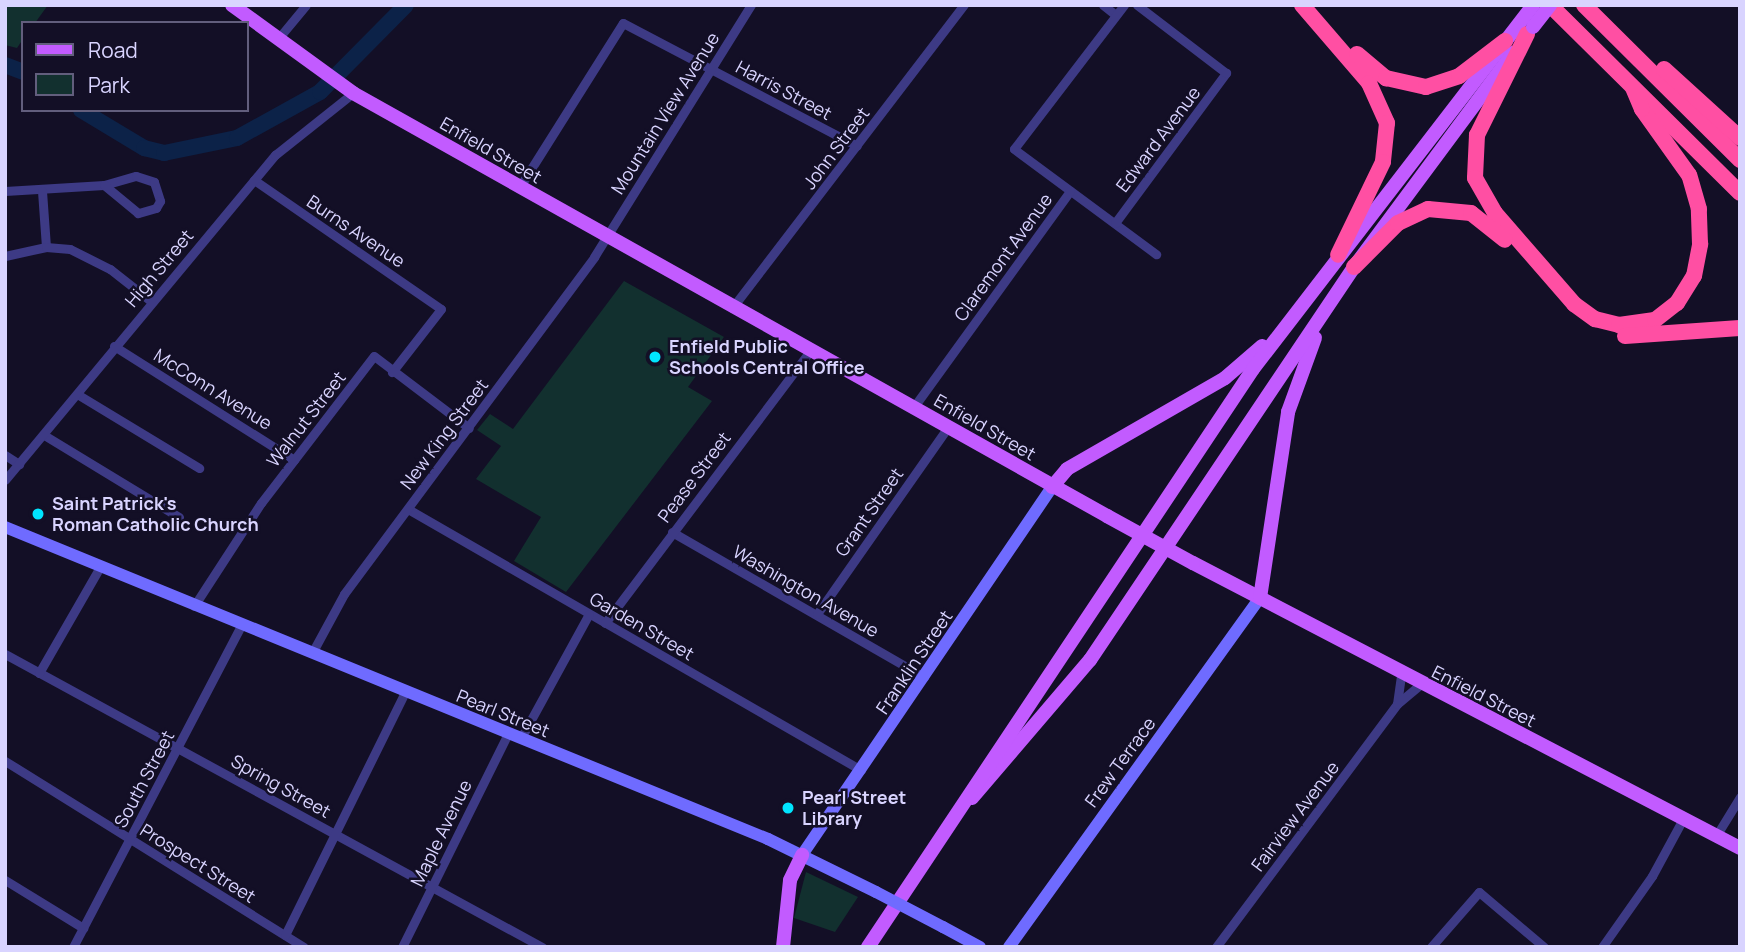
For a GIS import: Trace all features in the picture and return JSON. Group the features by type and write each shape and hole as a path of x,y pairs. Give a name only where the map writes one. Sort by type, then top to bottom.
{"highway":[{"path":"1302,5 1369,83 1387,123 1383,162 1338,255"},
{"path":"1314,5 1370,68 1410,86 1453,80 1505,41"},
{"path":"1550,5 1740,193"},
{"path":"1584,5 1740,160"},
{"path":"1605,25 1630,37 1740,138"},
{"path":"1528,26 1477,135 1473,162 1477,184 1495,213 1574,304 1595,319 1619,325 1647,323 1677,303 1694,276 1700,244 1699,209 1689,175 1642,109 1633,88"},
{"path":"1354,267 1410,216 1434,209 1455,209 1494,228 1567,312 1597,331 1631,336 1740,328"}],"main road":[{"name":"Enfield Street","path":"232,5 353,93 732,309 1052,487 1401,675 1740,848"},
{"path":"868,947 1286,324 1505,41 1528,26 1533,5"},
{"path":"950,822 1090,660 1354,267 1528,26 1550,5"},
{"path":"1260,598 1287,412 1325,310"},
{"path":"1052,487 1067,469 1234,372 1286,324"},
{"path":"783,947 790,880 802,855"}],"street":[{"path":"277,40 306,5"},
{"name":"Mountain View Avenue","path":"607,238 751,5"},
{"name":"John Street","path":"732,309 964,5"},
{"path":"1103,5 1116,15"},
{"name":"Claremont Avenue","path":"913,408 1070,191 1014,149 1124,5"},
{"name":"Edward Avenue","path":"1115,223 1226,73 1137,5"},
{"name":"Harris Street","path":"519,188 623,23 857,146"},
{"name":"High Street","path":"5,480 114,346 292,137 353,93"},
{"path":"5,191 41,191 144,178 156,185 160,201 156,208 138,214 104,185"},
{"name":"Burns Avenue","path":"254,180 442,309 392,372"},
{"path":"41,191 46,247"},
{"path":"1070,191 1156,254"},
{"name":"New King Street","path":"312,653 344,594 607,238"},
{"path":"5,256 46,247 70,249 95,260 152,302"},
{"name":"McConn Avenue","path":"114,346 294,460"},
{"name":"Pease Street","path":"605,623 810,351"},
{"name":"Walnut Street","path":"194,606 244,526 374,356 392,372"},
{"path":"392,372 469,428"},
{"path":"77,394 199,468"},
{"name":"Grant Street","path":"817,614 947,428"},
{"path":"44,435 179,517"},
{"path":"5,455 19,464"},
{"name":"Franklin Street","path":"802,855 1052,487"},
{"name":"Garden Street","path":"408,509 861,770"},
{"name":"Pearl Street","path":"5,527 802,855 980,947"},
{"name":"Washington Avenue","path":"672,532 924,677"},
{"path":"38,673 100,567"},
{"name":"Frew Terrace","path":"1009,947 1260,598"},
{"path":"521,738 589,614"},
{"name":"South Street","path":"73,947 241,625"},
{"name":"Spring Street","path":"5,654 542,947"},
{"name":"Fairview Avenue","path":"1397,704 1401,675"},
{"name":"Fairview Avenue","path":"1216,947 1397,704 1420,685"},
{"path":"285,935 405,692"},
{"name":"Maple Avenue","path":"402,947 508,733"},
{"name":"Prospect Street","path":"5,761 304,947"},
{"path":"1716,836 1740,797"},
{"path":"1602,947 1652,876 1683,819"},
{"path":"5,880 82,928"},
{"path":"1431,947 1479,892 1544,947"}],"green space":[{"path":"48,5 36,21 21,21 21,42 17,48 5,45 5,7"},
{"path":"624,281 724,337 688,387 712,401 566,592 514,561 541,517 476,479 501,446 477,430 490,414 513,429"},
{"path":"806,872 858,897 835,932 794,918"}],"waterway":[{"path":"84,112 144,148 164,153 237,138 320,92 406,5"},
{"path":"5,65 21,71"}],"place":[{"name":"Enfield Public Schools Central Office","path":"655,357"},
{"name":"Saint Patrick's Roman Catholic Church","path":"38,514"},
{"name":"Pearl Street Library","path":"788,808"}]}
